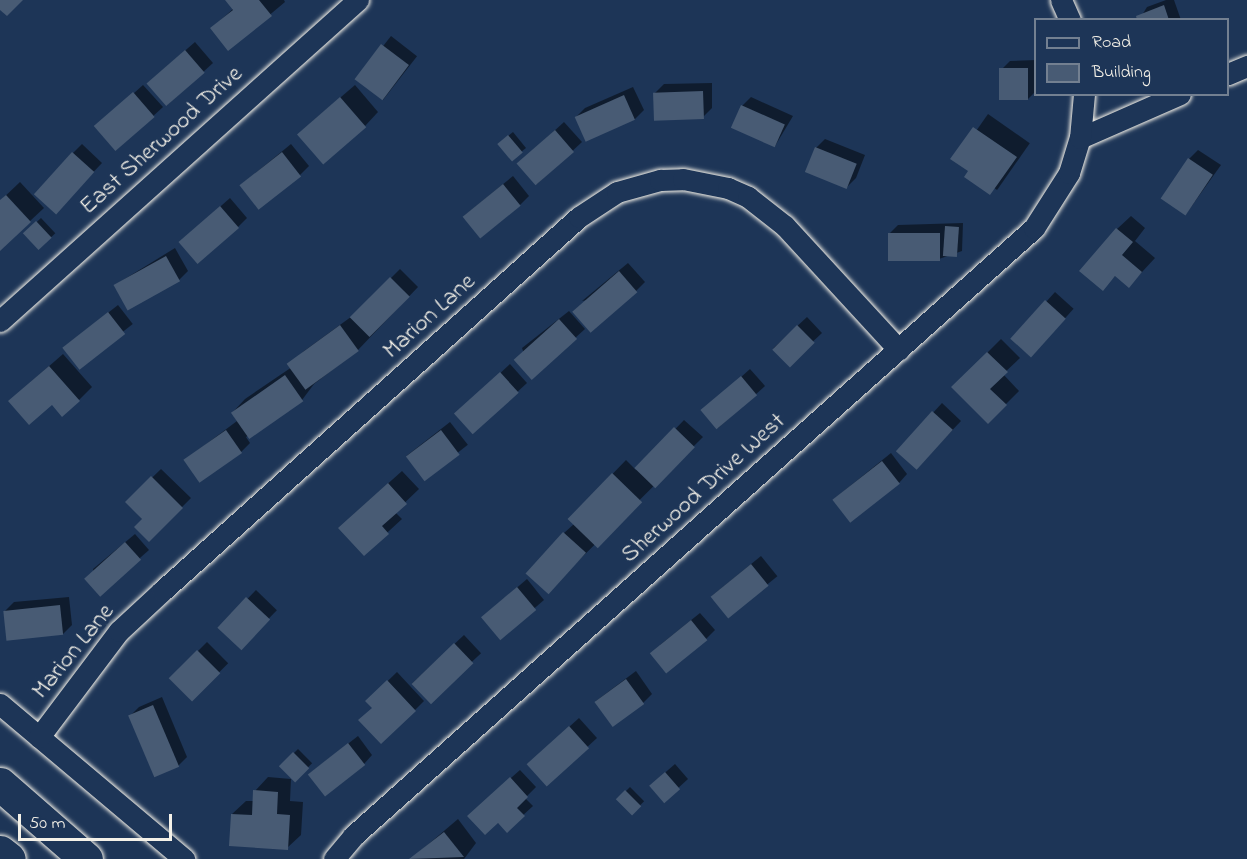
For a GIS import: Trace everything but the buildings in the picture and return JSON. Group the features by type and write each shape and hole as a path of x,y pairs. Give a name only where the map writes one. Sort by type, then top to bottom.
{"highway":[{"path":"0,784 86,859"},
{"path":"0,852 9,859"}],"street":[{"name":"East Sherwood Drive","path":"0,321 358,0"},
{"path":"1061,0 1070,18"},
{"path":"1229,73 1247,66"},
{"path":"1084,96 1080,138 1175,96"},
{"name":"Sherwood Drive West","path":"334,859 353,836 1034,228 1059,192 1080,138"},
{"name":"Marion Lane","path":"39,737 119,631 579,217 617,192 660,180 683,179 728,188 748,197 785,226 899,350"},
{"path":"0,704 184,859"}]}
